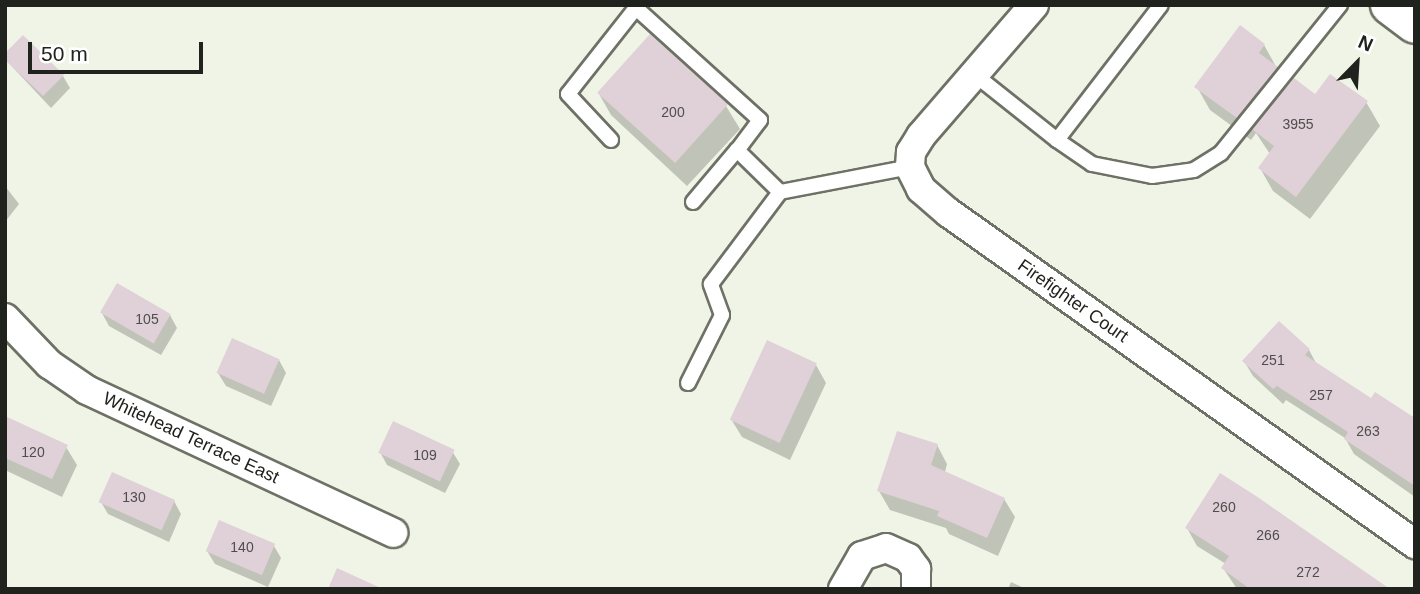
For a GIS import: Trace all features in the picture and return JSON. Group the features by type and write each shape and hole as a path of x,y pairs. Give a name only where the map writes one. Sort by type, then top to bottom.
{"highway":[{"path":"1390,5 1415,24"}],"street":[{"path":"910,167 912,152 921,136 1034,5"},
{"name":"Firefighter Court","path":"910,167 921,189 948,213 1415,544"},
{"name":"Whitehead Terrace East","path":"5,318 49,364 87,390 393,533"},
{"path":"843,589 862,556 886,548 912,563 916,589"}],"lane":[{"path":"1057,140 1161,5"},
{"path":"974,74 1057,140 1092,163 1152,176 1194,170 1221,153 1340,5"},
{"path":"611,140 568,94 636,8 760,120 693,202"},
{"path":"737,150 780,192"},
{"path":"688,383 722,315 711,284 780,192 910,167"}],"building":[{"path":"1240,25 1265,44 1259,53 1278,67 1237,118 1194,87"},
{"path":"650,34 728,104 675,163 597,93"},
{"path":"23,35 64,75 43,96 5,60 5,53"},
{"path":"1330,74 1368,101 1296,197 1258,168 1274,146 1252,129 1294,78 1315,94"},
{"path":"117,283 171,314 154,343 100,312"},
{"path":"1279,321 1310,349 1305,355 1371,398 1375,392 1415,418 1415,486 1344,439 1348,432 1277,386 1273,389 1242,361"},
{"path":"232,338 280,359 264,394 217,373"},
{"path":"767,340 817,363 780,443 730,420"},
{"path":"5,416 68,445 52,479 5,458"},
{"path":"393,421 455,450 440,481 378,453"},
{"path":"897,431 938,444 931,465 1005,498 987,538 937,516 939,511 877,491"},
{"path":"112,472 175,500 162,530 99,502"},
{"path":"1220,473 1390,589 1250,589 1221,568 1229,556 1185,528"},
{"path":"219,520 275,544 262,575 206,551"},
{"path":"337,568 383,589 328,589"}]}
